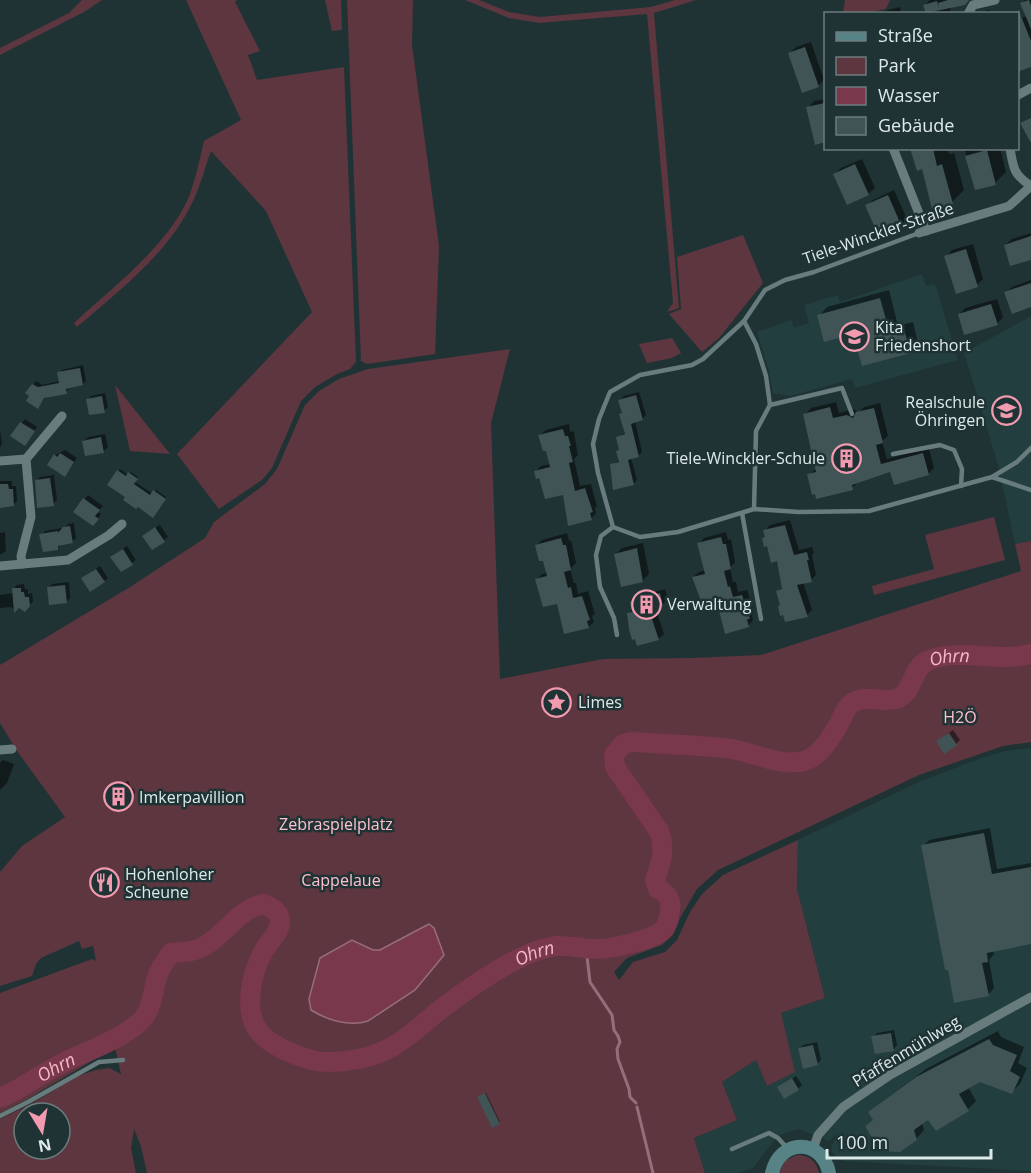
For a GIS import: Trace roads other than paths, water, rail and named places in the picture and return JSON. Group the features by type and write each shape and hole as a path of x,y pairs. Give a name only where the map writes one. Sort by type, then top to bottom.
{"main road":[{"path":"772,1173 780,1155 788,1149 805,1147 813,1149 824,1159 829,1173"}],"street":[{"path":"973,2 995,0"},
{"path":"894,150 923,232"},
{"path":"1010,150 1012,165 1017,175 1031,186"},
{"name":"Tiele-Winckler-Straße","path":"923,232 1009,206 1031,186"},
{"path":"22,564 21,556 31,517 26,459 62,416"},
{"path":"0,461 26,459"},
{"path":"0,566 68,560 109,535 122,524"},
{"path":"0,750 12,749"},
{"name":"Pfaffenmühlweg","path":"813,1149 818,1135 843,1107 890,1075 1031,997"}],"lane":[{"name":"Tiele-Winckler-Straße","path":"614,527 598,473 593,444 599,419 610,392 640,375 692,365 703,359 744,321 765,290 785,280 814,272 923,232"},
{"path":"744,321 756,344 766,376 770,405 756,430 754,509"},
{"path":"770,405 842,388 852,414"},
{"path":"893,454 940,445 954,450 962,469 961,486"},
{"path":"617,635 614,618 600,587 596,555 601,536 614,527 640,537 678,531 754,509 799,512 869,511 992,477 1017,462 1031,448"},
{"path":"992,477 1031,490"},
{"path":"742,513 761,619"},
{"path":"0,1116 99,1062 123,1060"},
{"path":"732,1149 769,1133 778,1138 788,1149"}],"water":[{"path":"429,924 434,928 444,955 415,990 368,1021 361,1023 338,1021 311,1010 309,999 320,958 352,940 373,950 380,950"}],"waterway":[{"name":"Ohrn","path":"0,1098 53,1068 128,1031 148,1011 158,974 171,953 192,951 203,947 219,936 239,916 264,904 277,913 280,923 255,971 250,994 252,1017 256,1027 273,1044 299,1056 320,1062 361,1059 388,1049 482,980 534,952 556,946 603,949 649,938 666,927 670,903 667,895 658,889 655,880 662,850 659,831 615,767 614,755 623,744 632,742 732,749 777,761 804,761 810,759 825,745 850,705 862,699 891,700 902,696 910,687 918,669 927,661 952,655 1005,657 1031,654"},
{"path":"586,948 590,982 612,1015 614,1030 620,1042 617,1049 618,1059 630,1097 636,1103"},
{"path":"637,1107 653,1173"}],"place":[{"name":"Kita Friedenshort","path":"854,336"},
{"name":"Realschule Öhringen","path":"1006,411"},
{"name":"Tiele-Winckler-Schule","path":"846,458"},
{"name":"Verwaltung","path":"646,604"},
{"name":"Limes","path":"557,702"},
{"name":"Imkerpavillion","path":"118,797"},
{"name":"Hohenloher Scheune","path":"104,883"}],"park label":[{"name":"H2Ö","path":"960,717"},
{"name":"Zebraspielplatz","path":"336,824"},
{"name":"Cappelaue","path":"341,880"}]}
